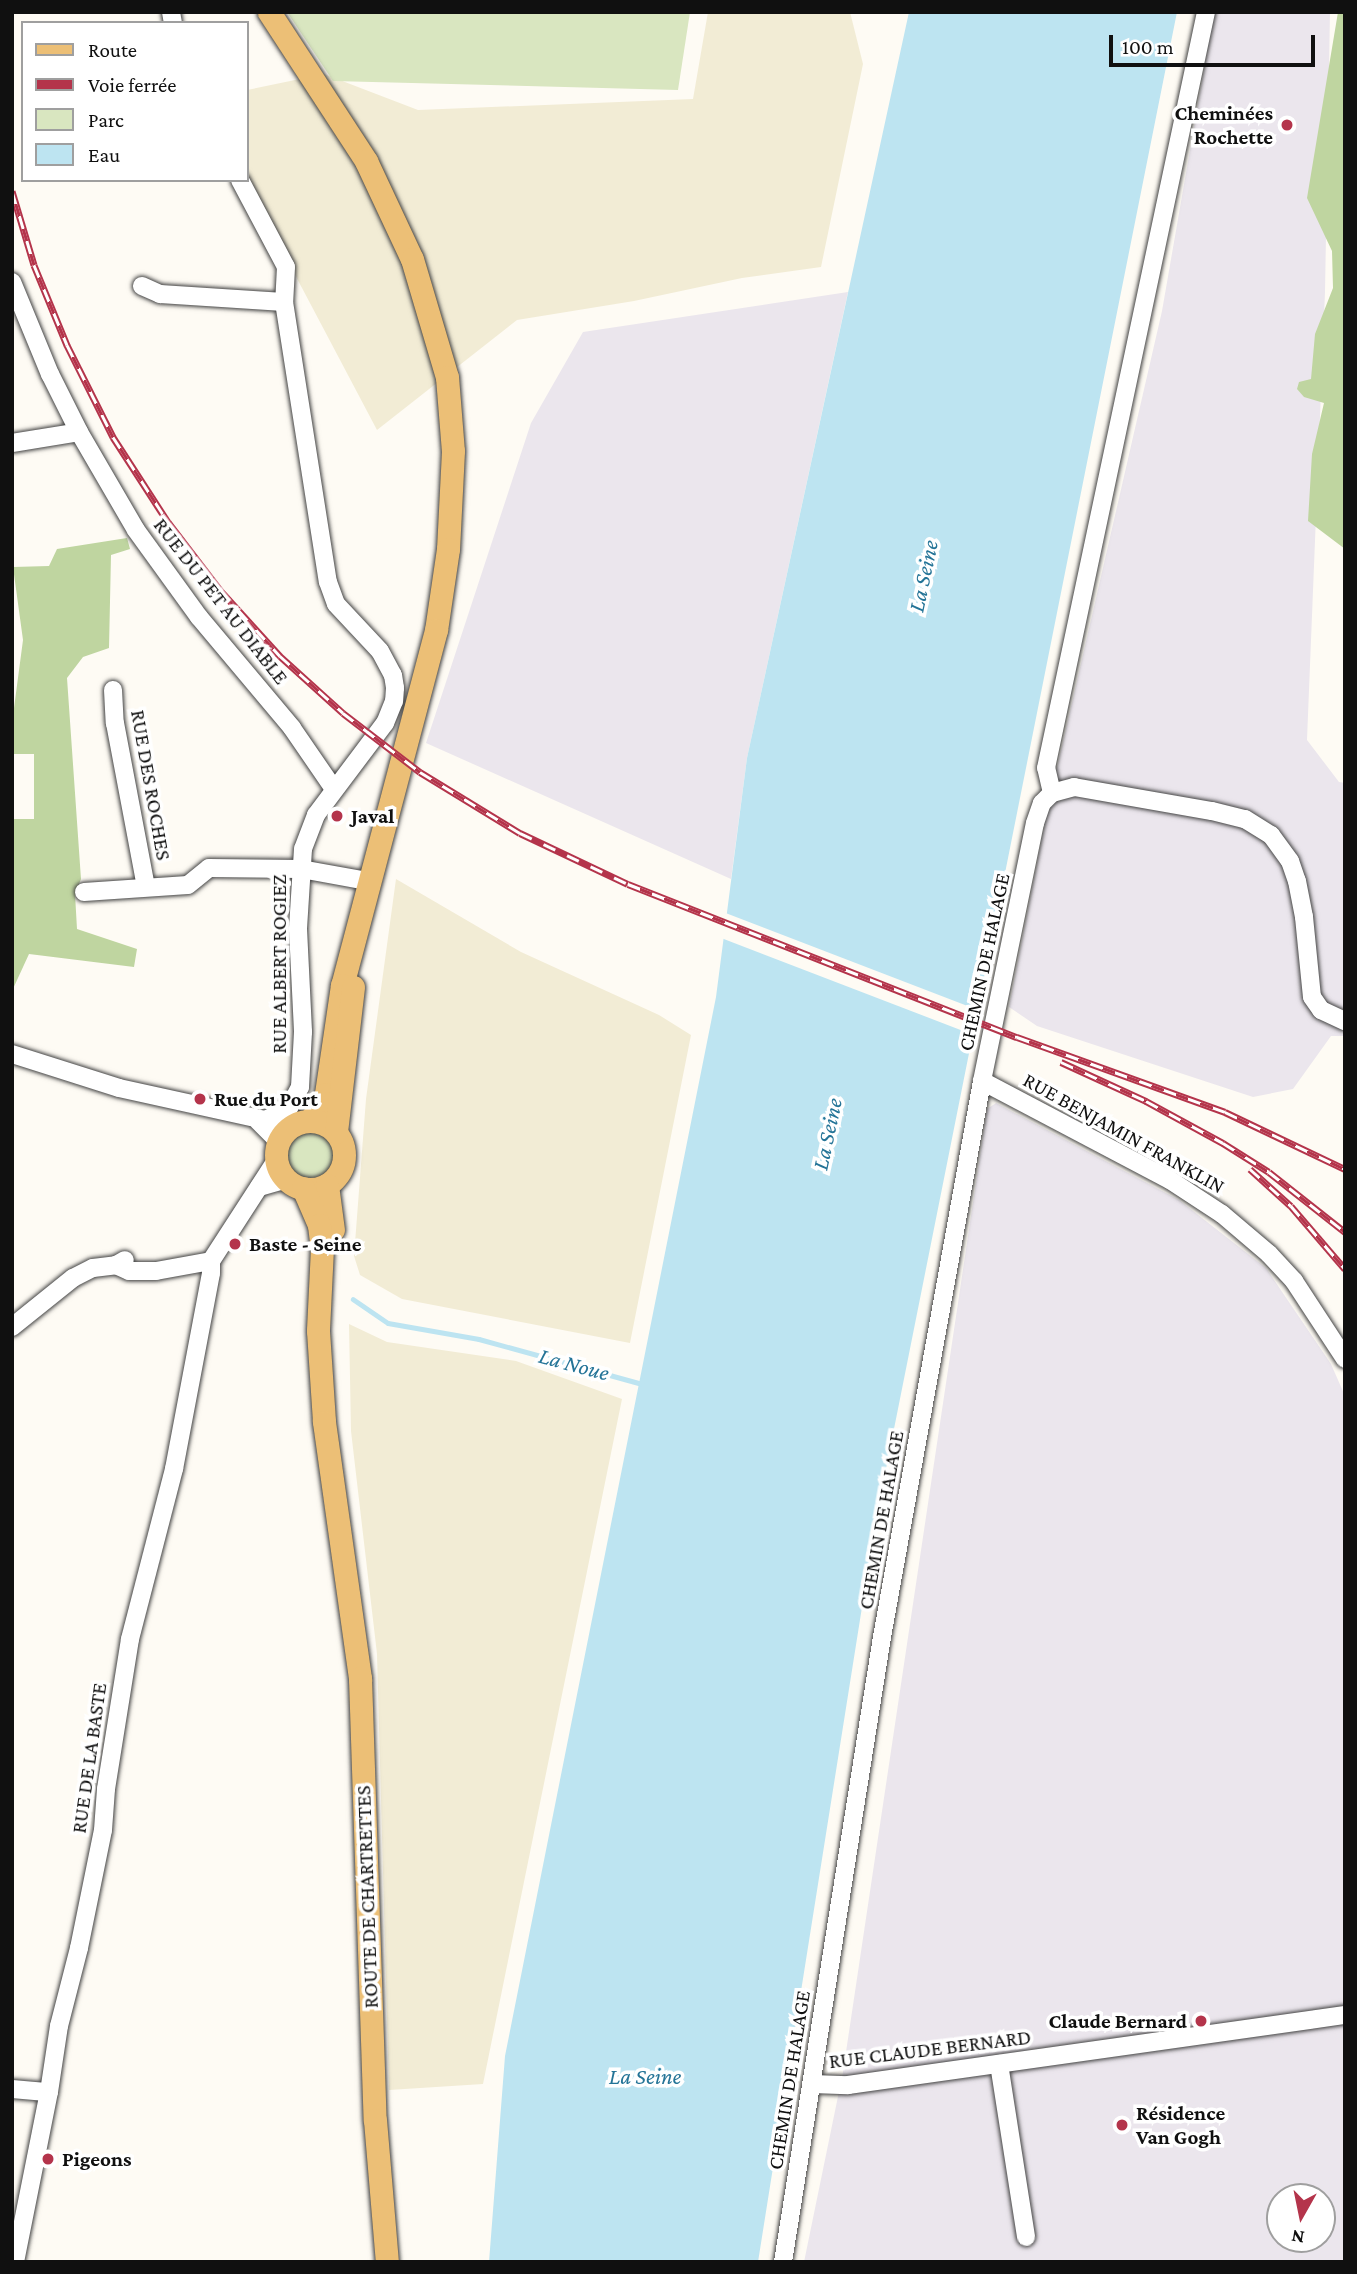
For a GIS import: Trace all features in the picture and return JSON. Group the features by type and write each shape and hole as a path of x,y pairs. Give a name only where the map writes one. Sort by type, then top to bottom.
{"main road":[{"path":"269,12 330,103 385,196 412,260 447,377 453,480 448,549 436,630 368,881 334,1025 326,1094 319,1111 304,1122 291,1127 287,1167 319,1188 327,1185 341,1170 344,1161 344,1151 336,1132 352,1013 352,949"},
{"path":"304,1122 320,1122 336,1132"},
{"name":"ROUTE DE CHARTRETTES","path":"287,1167 319,1225 322,1248 318,1331 322,1396 359,1678 375,2120 387,2262"},
{"name":"ROUTE DE CHARTRETTES","path":"327,1185 337,1261 332,1324 341,1533"}],"street":[{"path":"1206,12 1046,768 1052,793 1074,786 1212,811 1245,820 1271,835 1290,862 1297,881 1304,917 1312,997 1321,1010 1345,1021"},
{"name":"RUE ALBERT ROGIEZ","path":"241,182 285,264 284,302 328,582 336,604 380,651 393,676 395,688 391,712 385,723 316,815 307,836 301,869 298,929 303,1041 300,1087 289,1108 260,1119"},
{"name":"RUE DU PET AU DIABLE","path":"12,282 50,374 79,432 154,557 199,617 292,728 334,789"},
{"path":"142,286 160,294 284,302"},
{"path":"12,443 79,432"},
{"name":"RUE DES ROCHES","path":"113,690 115,723 146,887"},
{"name":"CHEMIN DE HALAGE","path":"783,2262 882,1637 982,1081 1035,823 1042,803 1052,793"},
{"name":"RUE DES ROCHES","path":"84,892 188,885 209,868 301,869 368,881"},
{"path":"12,1054 118,1088 284,1124 304,1122"},
{"name":"RUE BENJAMIN FRANKLIN","path":"982,1081 1170,1180 1222,1214 1269,1254 1294,1281 1345,1359"},
{"path":"12,1327 73,1278 93,1268 116,1265 128,1259 155,1259 172,1266 195,1267 211,1261 259,1187 287,1167 260,1119"},
{"name":"RUE DE LA BASTE","path":"15,2262 49,2092 59,2026 79,1948 103,1830 106,1789 130,1639 174,1469 211,1273 211,1261"},
{"name":"RUE CLAUDE BERNARD","path":"812,2084 848,2085 1345,2015"},
{"path":"999,2064 1026,2237"},
{"path":"12,2089 49,2092"}],"shaded area":[{"path":"708,12 850,12 863,64 821,267 742,278 634,301 517,320 377,430 246,182 248,90 324,74 418,110 693,99"},
{"path":"1214,12 1330,12 1325,292 1307,740 1339,782 1345,783 1345,1036 1331,1036 1293,1089 1253,1097 1037,1026 1009,1007 1048,807 1162,311"},
{"path":"848,292 747,758 731,879 426,743 531,423 583,332"},
{"path":"396,879 521,952 659,1015 691,1035 630,1343 402,1299 360,1275 354,1256 366,1099"},
{"path":"996,1103 1179,1200 1266,1268 1331,1364 1345,1396 1345,2262 804,2262 843,2072 987,1109"},
{"path":"349,1324 387,1342 516,1361 622,1399 483,2084 389,2090 377,1654 351,1431"}],"green space":[{"path":"287,12 690,12 678,90 333,81"},
{"path":"1338,12 1345,12 1345,549 1308,521 1312,454 1324,403 1304,397 1297,389 1299,382 1311,379 1315,334 1333,288 1332,251 1307,198"},
{"path":"127,538 130,549 111,555 109,648 83,657 67,678 81,879 75,894 77,929 137,949 134,967 29,954 12,991 12,819 34,819 34,754 14,754 14,708 23,640 13,567 49,566 57,549"},
{"path":"311,1131 328,1139 336,1156 328,1173 311,1181 294,1173 286,1156 294,1139"}],"water":[{"name":"La Seine","path":"909,12 1177,12 876,1519 758,2262 489,2262 505,2056 716,997 747,758"}],"pier":[{"path":"723,912 983,1012 974,1035 714,935"}],"waterway":[{"name":"La Noue","path":"353,1299 388,1323 479,1339 642,1384"}],"railway":[{"path":"12,191 34,265 67,345 113,437 168,522 221,591 280,656 343,713 420,772 520,833 628,884 1017,1037 1225,1112 1345,1169"},
{"path":"1061,1062 1146,1101 1223,1143 1269,1172 1345,1232"},
{"path":"1250,1169 1291,1206 1345,1269"}],"place":[{"name":"Cheminées Rochette","path":"1287,125"},
{"name":"Javal","path":"337,816"},
{"name":"Rue du Port","path":"200,1099"},
{"name":"Baste - Seine","path":"235,1244"},
{"name":"Claude Bernard","path":"1201,2021"},
{"name":"Résidence Van Gogh","path":"1122,2125"},
{"name":"Pigeons","path":"48,2159"}]}
